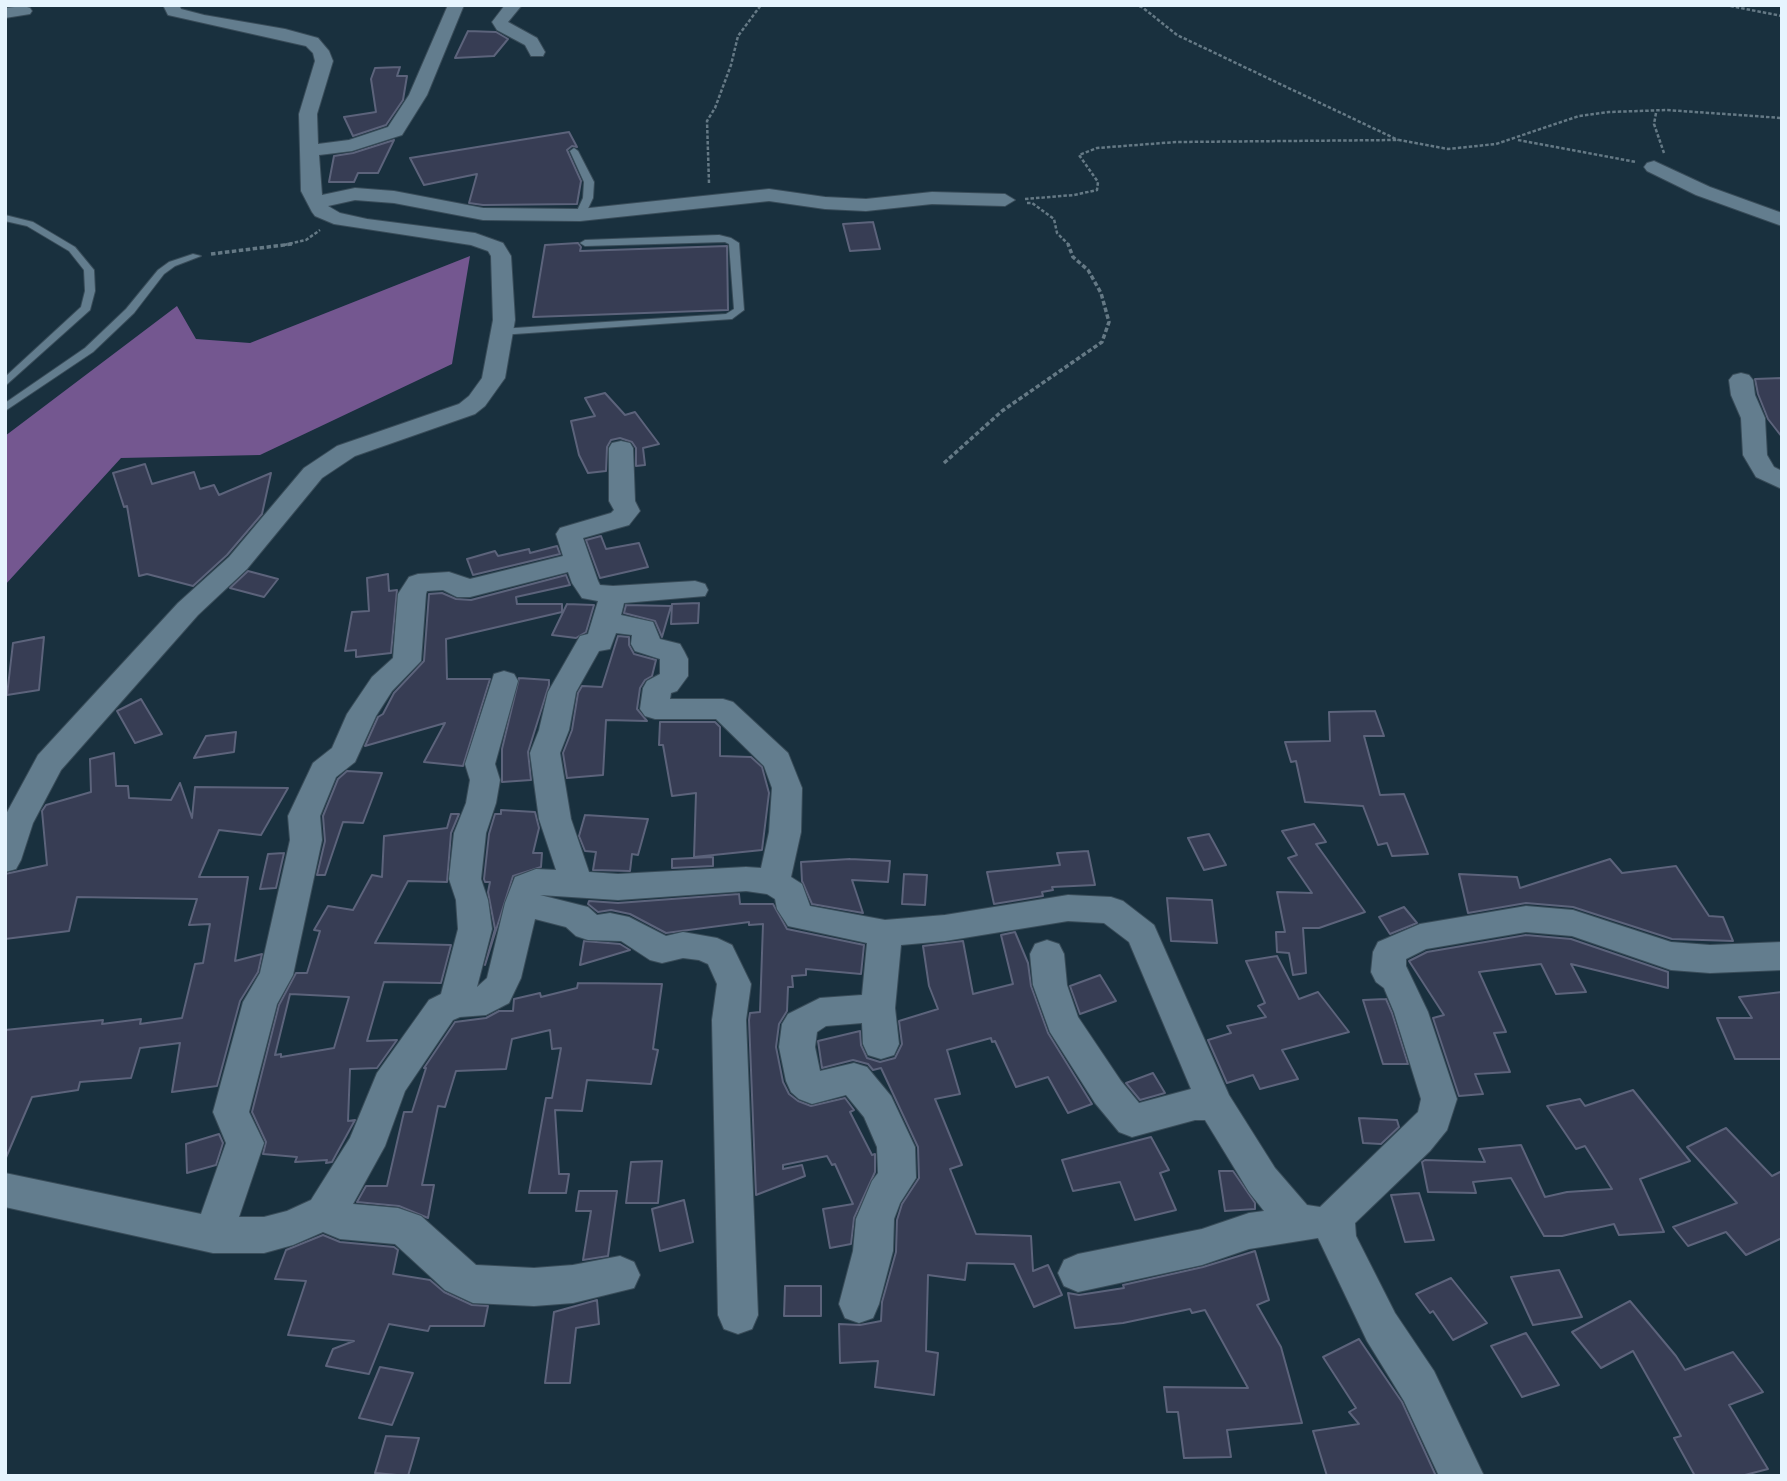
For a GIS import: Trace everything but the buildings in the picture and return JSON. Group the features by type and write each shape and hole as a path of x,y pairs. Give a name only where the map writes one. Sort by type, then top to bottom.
{"street":[{"path":"5,860 17,824 49,763 188,609 238,563 313,473 346,451 467,409 477,401 492,378 504,320 501,256 496,247 475,239 367,225 334,218 322,212 311,191 308,114 324,61 321,51 312,42 203,20 174,12 171,5"},
{"path":"309,151 352,145 395,131 418,94 456,5"},
{"path":"514,5 500,23 531,42 537,51"},
{"path":"5,13 24,11"},
{"path":"1654,167 1703,191 1782,220"},
{"path":"316,203 355,194 394,197 483,214 580,215 769,195 866,205 932,198 1005,200"},
{"path":"1741,380 1743,395 1753,418 1755,455 1765,472 1782,482"},
{"path":"621,449 622,501 627,511 620,519 569,534 578,561 592,592 610,609 643,628 646,635 645,644 670,651 674,659 674,676 667,684 657,688 655,709 723,709 777,761 787,788 785,832 774,882"},
{"path":"213,1235 246,1143 231,1112 260,1002 276,975 306,840 304,816 324,771 344,754 362,714 382,684 407,661 412,594 418,583 449,581 457,588 470,588 578,561"},
{"path":"610,609 695,590"},
{"path":"577,883 555,820 545,753 554,730 562,692 590,643 600,642 610,609"},
{"path":"456,1003 475,929 472,900 465,879 470,833 481,803 485,780 481,764 504,681"},
{"path":"5,1190 213,1235 264,1235 293,1227 325,1212 359,1160 390,1084 441,1010 456,1003 486,1000 497,993 504,978 526,886 536,881 618,887 746,879 774,882 790,893 793,909 800,917 885,933 945,928 1068,908 1111,910 1142,934 1214,1104 1262,1181 1337,1238 1381,1328 1419,1386 1462,1476"},
{"path":"521,903 576,916 588,927 602,929 610,926 629,930 662,950 683,945 705,947 720,955 734,984 729,1020 738,1315"},
{"path":"1078,1273 1202,1247 1249,1231 1317,1221 1417,1139 1434,1119 1439,1091 1424,1059 1411,1012 1397,979 1388,972 1390,952 1420,937 1526,919 1573,923 1671,956 1782,956"},
{"path":"881,1044 878,1008 885,933"},
{"path":"1047,954 1050,985 1062,1022 1108,1092 1132,1121 1195,1104 1214,1104"},
{"path":"859,1304 873,1251 875,1219 885,1193 897,1178 896,1147 878,1107 854,1078 813,1088 804,1081 797,1047 800,1024 820,1012 878,1008"},
{"path":"325,1212 340,1221 407,1229 458,1277 473,1284 534,1287 573,1284 620,1275"}],"lane":[{"path":"574,151 589,182 588,198 580,215"},
{"path":"5,218 30,224 72,249 89,270 90,291 86,308 5,383"},
{"path":"500,332 729,317 739,310 734,243 728,240 719,238 585,243"},
{"path":"5,408 89,349 130,312 161,272 172,264 196,256"}],"path":[{"path":"701,201 710,176 707,121 715,108 731,65 738,36 761,5"},
{"path":"1134,5 1142,7 1177,35 1399,140"},
{"path":"1725,5 1782,16"},
{"path":"1005,200 1086,194 1097,190 1098,182 1079,155 1097,148 1176,142 1399,140 1448,149 1514,139 1579,116 1630,111 1782,118"},
{"path":"1514,139 1560,146 1654,167 1664,158 1664,148 1653,118 1657,112"},
{"path":"944,463 1002,411 1102,342 1109,322 1101,293 1087,270 1073,257 1069,244 1057,233 1054,219 1032,203 1005,200"},
{"path":"196,256 287,246 306,240 334,218"}],"shaded area":[{"path":"470,256 452,364 260,455 121,458 5,585 5,436 177,306 196,339 250,343"}]}
